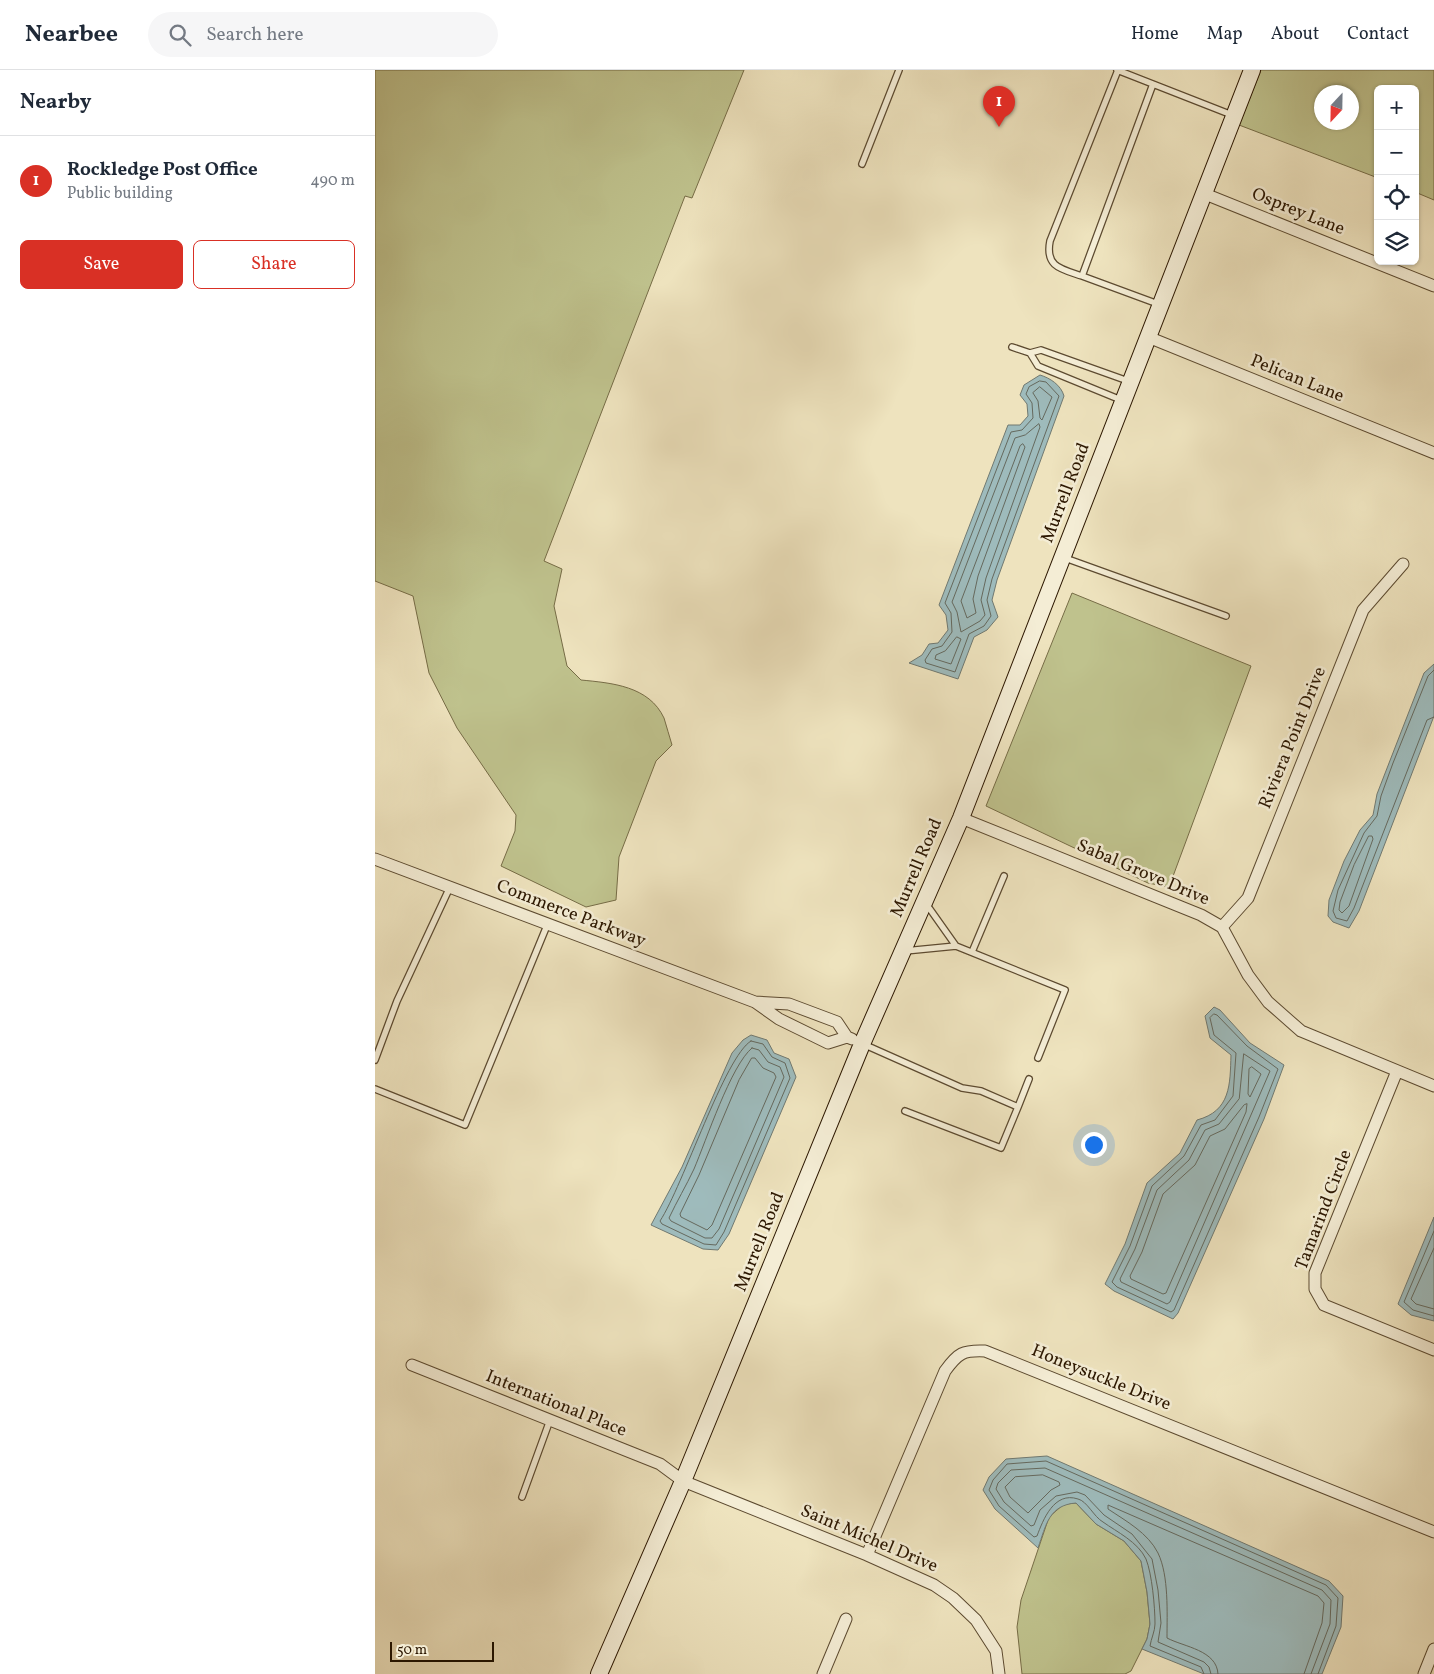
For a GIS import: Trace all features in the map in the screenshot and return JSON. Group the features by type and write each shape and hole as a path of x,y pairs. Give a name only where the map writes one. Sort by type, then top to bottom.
{"street":[{"name":"Murrell Road","path":"599,1674 683,1481 863,1044 961,818 1147,337 1205,194 1251,70"},
{"name":"Osprey Lane","path":"1205,194 1434,286"},
{"name":"Pelican Lane","path":"1147,337 1434,453"},
{"name":"Riviera Point Drive","path":"1221,927 1248,898 1363,610 1403,564"},
{"name":"Sabal Grove Drive","path":"961,818 1201,915 1221,927 1248,975 1268,1002 1301,1031 1434,1086"},
{"name":"Commerce Parkway","path":"375,858 755,1002 779,1019 828,1043 847,1037"},
{"name":"Commerce Parkway","path":"755,1002 789,1004 837,1022 847,1037 863,1044"},
{"name":"Tamarind Circle","path":"1397,1071 1315,1273 1315,1289 1324,1306 1434,1350"},
{"name":"Honeysuckle Drive","path":"867,1555 945,1371 955,1356 970,1350 985,1351 1434,1532"},
{"name":"International Place","path":"412,1365 661,1464 683,1481"},
{"name":"Saint Michel Drive","path":"683,1481 867,1555 934,1585 953,1598 976,1620 996,1651 999,1674"},
{"path":"823,1674 846,1619"},
{"path":"1424,1674 1434,1649"}],"lane":[{"path":"862,164 899,70"},
{"path":"1160,305 1060,268 1051,261 1048,253 1050,241 1117,70 1234,116"},
{"path":"1082,276 1153,84"},
{"path":"1012,348 1030,354 1039,366 1123,401"},
{"path":"1030,354 1041,350 1130,382"},
{"path":"1063,557 1226,616"},
{"path":"972,952 1004,876"},
{"path":"375,1060 397,1001 450,886"},
{"path":"925,902 956,946"},
{"path":"375,1089 465,1126 548,923"},
{"path":"903,952 956,946 1065,990 1038,1058"},
{"path":"863,1044 962,1088 981,1091 1018,1107"},
{"path":"905,1111 1001,1148 1029,1079"},
{"path":"522,1497 550,1420"}],"green space":[{"path":"375,70 744,70 692,198 685,196 544,561 562,569 554,606 567,666 581,680 628,688 649,699 664,718 672,745 656,761 619,857 616,900 586,907 501,866 515,831 516,815 457,728 429,673 413,596 375,581"},
{"path":"1261,70 1434,70 1434,200 1419,194 1419,85 1374,85 1374,176 1239,125"},
{"path":"1072,593 1251,666 1169,887 1148,883 986,806"},
{"path":"1076,1503 1096,1524 1124,1541 1141,1561 1147,1592 1150,1624 1147,1639 1131,1671 1125,1674 1022,1674 1017,1627 1021,1600 1049,1517 1064,1504"}],"water":[{"path":"1040,375 1055,382 1064,396 997,580 992,600 998,617 987,630 974,637 958,679 909,663 922,655 929,644 938,643 948,630 946,615 939,605 1008,425 1020,425 1028,416 1027,404 1020,395 1024,385"},
{"path":"1434,664 1434,716 1359,911 1349,928 1333,922 1328,916 1329,900 1344,861 1360,830 1373,815 1377,794 1424,673"},
{"path":"1214,1007 1220,1010 1250,1043 1284,1065 1264,1119 1178,1313 1173,1319 1114,1291 1105,1284 1125,1244 1147,1183 1180,1153 1197,1120 1217,1110 1226,1095 1229,1086 1231,1055 1210,1038 1205,1016"},
{"path":"751,1035 767,1040 774,1053 789,1059 796,1077 729,1234 718,1250 703,1249 651,1225 682,1167 732,1053 743,1040"},
{"path":"1434,1217 1434,1321 1411,1315 1398,1304"},
{"path":"1047,1456 1329,1581 1343,1596 1341,1627 1322,1674 1204,1674 1142,1649 1147,1639 1150,1624 1147,1592 1141,1561 1124,1541 1096,1524 1076,1503 1067,1505 1054,1512 1046,1524 1038,1548 995,1509 983,1490 989,1477 1006,1459"}],"place":[{"name":"Rockledge Post Office","path":"999,127"}]}
